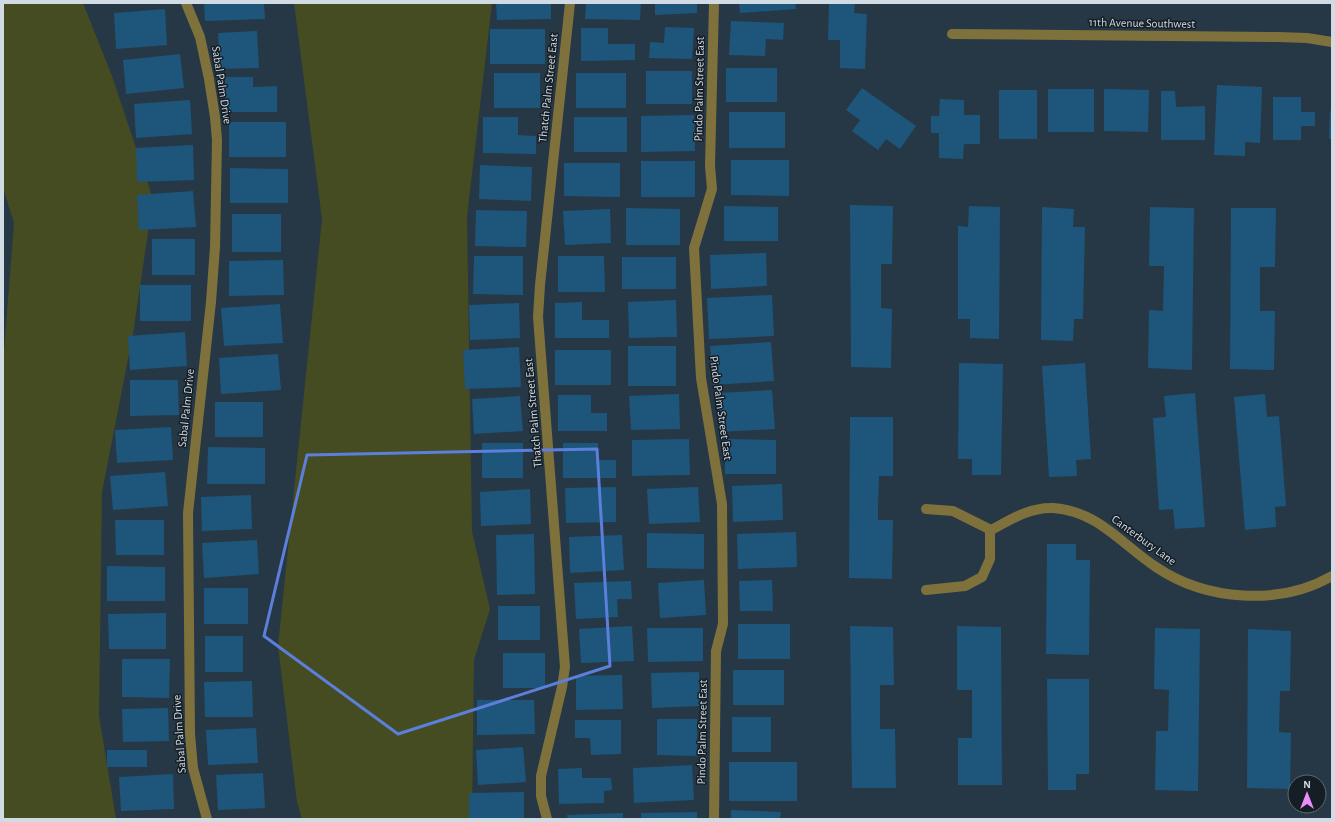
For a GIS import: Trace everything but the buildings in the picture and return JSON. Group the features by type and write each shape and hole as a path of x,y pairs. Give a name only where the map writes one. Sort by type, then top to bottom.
{"street":[{"name":"Sabal Palm Drive","path":"186,3 200,37 209,79 217,140 215,247 211,302 188,513 190,734 193,768 207,819"},
{"name":"Thatch Palm Street East","path":"547,819 541,796 541,776 562,687 565,667 538,317 570,3"},
{"name":"Pindo Palm Street East","path":"714,3 710,166 712,189 694,248 701,378 722,504 723,624 716,651 714,819"},
{"name":"11th Avenue Southwest","path":"952,34 1278,37 1307,38 1332,42"},
{"name":"Canterbury Lane","path":"990,530 1021,514 1036,510 1051,508 1077,512 1104,527 1156,568 1173,577 1191,585 1234,595 1279,594 1301,589 1332,576"},
{"path":"926,509 953,511 990,530 990,559 982,577 965,586 926,590"}],"highlighted area":[{"path":"597,449 610,666 398,734 264,636 307,455"}],"green space":[{"path":"3,3 83,3 112,76 153,199 133,334 102,492 99,716 116,819 4,819 3,364 14,223 3,188"},
{"path":"294,3 492,3 467,217 472,531 490,609 474,660 472,819 302,819 297,802 278,646 322,219"}]}
